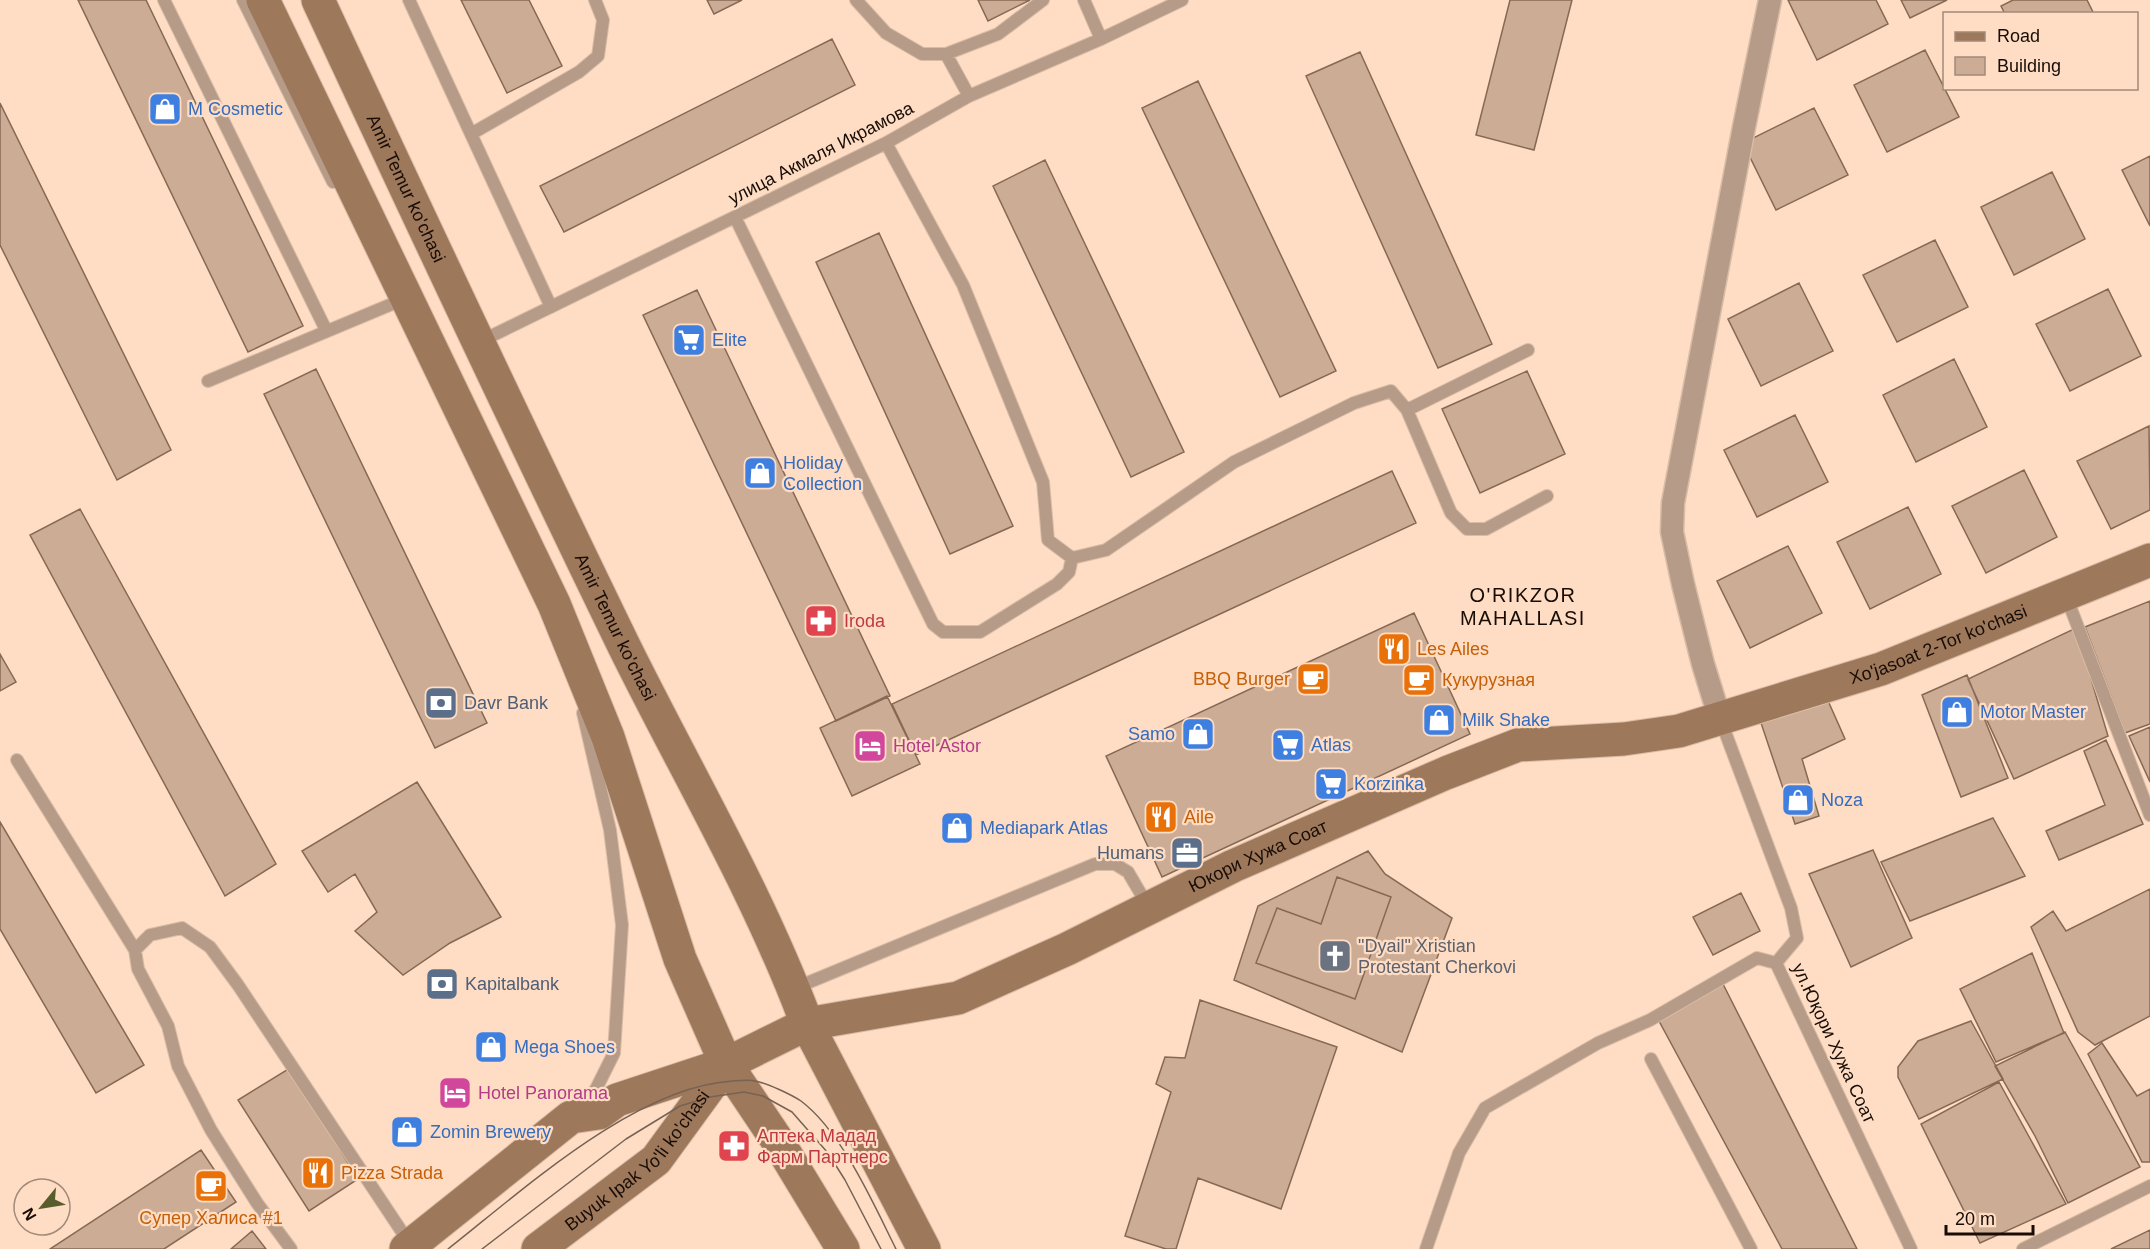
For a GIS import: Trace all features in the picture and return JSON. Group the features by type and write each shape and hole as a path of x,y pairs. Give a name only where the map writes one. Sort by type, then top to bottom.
{"main road":[{"path":"263,0 554,603 608,737 680,959 726,1064 777,1140 843,1249"},
{"name":"Amir Temur ko'chasi","path":"318,0 478,343 625,647 741,875 794,989 807,1024 924,1249"},
{"name":"Xo'jasoat 2-Tor ko'chasi","path":"1720,719 1881,669 2150,560"},
{"name":"Юкори Хужа Соат","path":"807,1024 958,998 1067,950 1233,866 1446,773 1518,745 1624,739 1679,731 1720,719"},
{"name":"Buyuk Ipak Yo'li ko'chasi","path":"408,1247 571,1118 599,1113 617,1100 726,1064 807,1024"},
{"name":"Buyuk Ipak Yo'li ko'chasi","path":"538,1249 656,1160 726,1064"}],"street":[{"path":"1720,719 1703,664 1683,584 1672,532 1673,503 1732,185 1770,0"}],"lane":[{"path":"164,0 326,330"},
{"path":"243,0 336,188"},
{"path":"409,0 551,307"},
{"path":"471,134 579,72 598,56 603,20 595,0"},
{"path":"856,0 886,33 922,54 946,54 998,34 1043,0"},
{"path":"1084,0 1101,39"},
{"name":"улица Акмаля Икрамова","path":"478,343 886,143 969,96 1101,39 1182,0"},
{"path":"946,54 969,96"},
{"path":"886,143 963,285 972,307 1043,482 1048,540 1072,558"},
{"path":"735,217 933,624 943,632 980,632 1057,584 1069,572 1072,558"},
{"path":"208,381 392,304"},
{"path":"1407,410 1528,350"},
{"path":"1072,558 1106,550 1234,462 1354,403 1391,391 1407,410 1451,513 1467,529 1486,530 1547,496"},
{"path":"2066,594 2150,815"},
{"path":"562,656 577,688 610,830 622,925 614,1053 596,1089 571,1118"},
{"name":"ул.Юқори Хужа Соат","path":"1720,719 1791,908 1797,938 1776,963 1911,1249"},
{"path":"17,760 135,950 138,969 168,1026 178,1066 211,1130 257,1203 291,1249"},
{"path":"794,989 1095,864 1114,864 1128,872 1149,908"},
{"path":"135,950 150,935 182,928 210,947 299,1075 408,1247"},
{"path":"1426,1249 1459,1153 1485,1108 1598,1043 1650,1020 1757,958 1776,963"},
{"path":"1651,1059 1751,1249"},
{"path":"2023,1249 2150,1186"}],"building":[{"path":"78,0 146,0 303,326 248,352"},
{"path":"461,0 529,0 562,66 507,93"},
{"path":"707,0 742,0 714,14"},
{"path":"978,0 1030,0 988,21"},
{"path":"1510,0 1572,0 1534,150 1476,135"},
{"path":"1788,0 1876,0 1888,24 1817,60"},
{"path":"1901,0 1947,0 1910,18"},
{"path":"2013,0 2087,0 2093,12 2004,12 2001,6"},
{"path":"832,39 855,85 564,232 540,186"},
{"path":"1925,50 1943,85 1943,90 1945,90 1959,117 1887,152 1854,85"},
{"path":"1360,52 1492,344 1438,368 1306,76"},
{"path":"1198,81 1336,371 1280,397 1142,108"},
{"path":"0,103 171,450 117,480 0,245"},
{"path":"1814,108 1848,175 1776,210 1743,143"},
{"path":"2150,156 2150,226 2122,170"},
{"path":"1045,160 1184,452 1131,477 993,186"},
{"path":"2052,172 2085,239 2014,275 1981,207"},
{"path":"879,233 1013,526 950,554 816,262"},
{"path":"1935,240 1968,307 1897,342 1863,275"},
{"path":"1799,283 1833,351 1761,386 1728,319"},
{"path":"2108,289 2141,356 2070,391 2036,324"},
{"path":"697,290 890,696 836,721 643,315"},
{"path":"1954,359 1987,427 1916,462 1883,395"},
{"path":"316,369 487,723 435,748 264,394"},
{"path":"1527,371 1565,454 1480,493 1442,409"},
{"path":"1795,415 1828,482 1757,517 1724,450"},
{"path":"2149,426 2150,510 2111,529 2077,461"},
{"path":"2024,470 2057,537 1986,573 1952,506"},
{"path":"1392,471 1416,523 916,755 892,704"},
{"path":"1908,507 1941,574 1870,609 1837,542"},
{"path":"80,509 276,864 225,896 30,535"},
{"path":"1788,546 1822,613 1750,648 1717,581"},
{"path":"2150,601 2150,724 2125,733 2085,627"},
{"name":"Atlas","path":"1414,613 1470,734 1162,877 1106,756"},
{"path":"2076,628 2108,736 2014,779 1968,679"},
{"path":"0,654 16,682 0,691"},
{"path":"1967,675 2008,778 1961,797 1922,695"},
{"path":"1825,694 1845,739 1802,759 1819,816 1795,824 1760,720"},
{"name":"Hotel Astor","path":"887,696 920,764 852,796 820,728"},
{"path":"2150,727 2150,782 2129,736"},
{"path":"2106,740 2143,824 2059,860 2046,831 2105,805 2084,751"},
{"path":"417,782 501,917 450,943 403,975 355,931 377,912 355,874 328,892 302,851"},
{"path":"1993,818 2025,876 1910,921 1881,862"},
{"path":"0,822 144,1065 96,1093 0,929"},
{"path":"1873,850 1912,938 1851,967 1809,874"},
{"path":"1368,851 1385,874 1452,918 1402,1052 1234,980 1258,906"},
{"path":"1337,877 1391,897 1355,999 1256,963 1277,908 1321,924"},
{"path":"2150,889 2150,1016 2095,1045 2078,1032 2031,927 2053,911 2066,931"},
{"path":"1741,893 1760,931 1713,955 1693,917"},
{"path":"2032,953 2064,1033 1996,1062 1960,989"},
{"path":"1723,984 1857,1249 1782,1249 1659,1021"},
{"path":"1200,1000 1337,1047 1281,1209 1198,1178 1176,1249 1166,1249 1125,1236 1171,1092 1156,1084 1165,1057 1185,1058"},
{"path":"1971,1021 2003,1079 1919,1119 1898,1077 1898,1067 1918,1041"},
{"path":"2065,1032 2140,1167 2068,1203 2035,1136 1995,1066"},
{"path":"2102,1043 2137,1096 2150,1089 2150,1162 2142,1162 2088,1054"},
{"path":"290,1068 358,1179 309,1211 238,1100"},
{"path":"1999,1082 2066,1204 1980,1243 1921,1124"},
{"path":"201,1150 236,1202 164,1249 50,1249 72,1237 72,1235"},
{"path":"2150,1230 2150,1249 2111,1249"},
{"path":"252,1231 266,1249 231,1249"}],"tram line":[{"path":"448,1249 545,1172 620,1121 658,1101 696,1087 747,1080 760,1082 786,1093 801,1101 816,1114 855,1169 896,1249"},
{"path":"482,1249 626,1139 680,1106 710,1097 744,1092 763,1096 792,1112 828,1153 845,1180 881,1249"}],"place":[{"name":"M Cosmetic","path":"165,109"},
{"name":"Elite","path":"689,340"},
{"name":"Holiday Collection","path":"760,473"},
{"name":"Iroda","path":"821,621"},
{"name":"Les Ailes","path":"1394,649"},
{"name":"BBQ Burger","path":"1313,679"},
{"name":"Кукурузная","path":"1419,680"},
{"name":"Davr Bank","path":"441,703"},
{"name":"Motor Master","path":"1957,712"},
{"name":"Milk Shake","path":"1439,720"},
{"name":"Samo","path":"1198,734"},
{"name":"Atlas","path":"1288,745"},
{"name":"Hotel Astor","path":"870,746"},
{"name":"Korzinka","path":"1331,784"},
{"name":"Noza","path":"1798,800"},
{"name":"Aile","path":"1161,817"},
{"name":"Mediapark Atlas","path":"957,828"},
{"name":"Humans","path":"1187,853"},
{"name":"\"Dyail\" Xristian Protestant Cherkovi","path":"1335,956"},
{"name":"Kapitalbank","path":"442,984"},
{"name":"Mega Shoes","path":"491,1047"},
{"name":"Hotel Panorama","path":"455,1093"},
{"name":"Zomin Brewery","path":"407,1132"},
{"name":"Аптека Мадад Фарм Партнерс","path":"734,1146"},
{"name":"Pizza Strada","path":"318,1173"},
{"name":"Супер Халиса #1","path":"211,1186"}],"district":[{"name":"O'RIKZOR MAHALLASI","path":"1523,606"}]}
